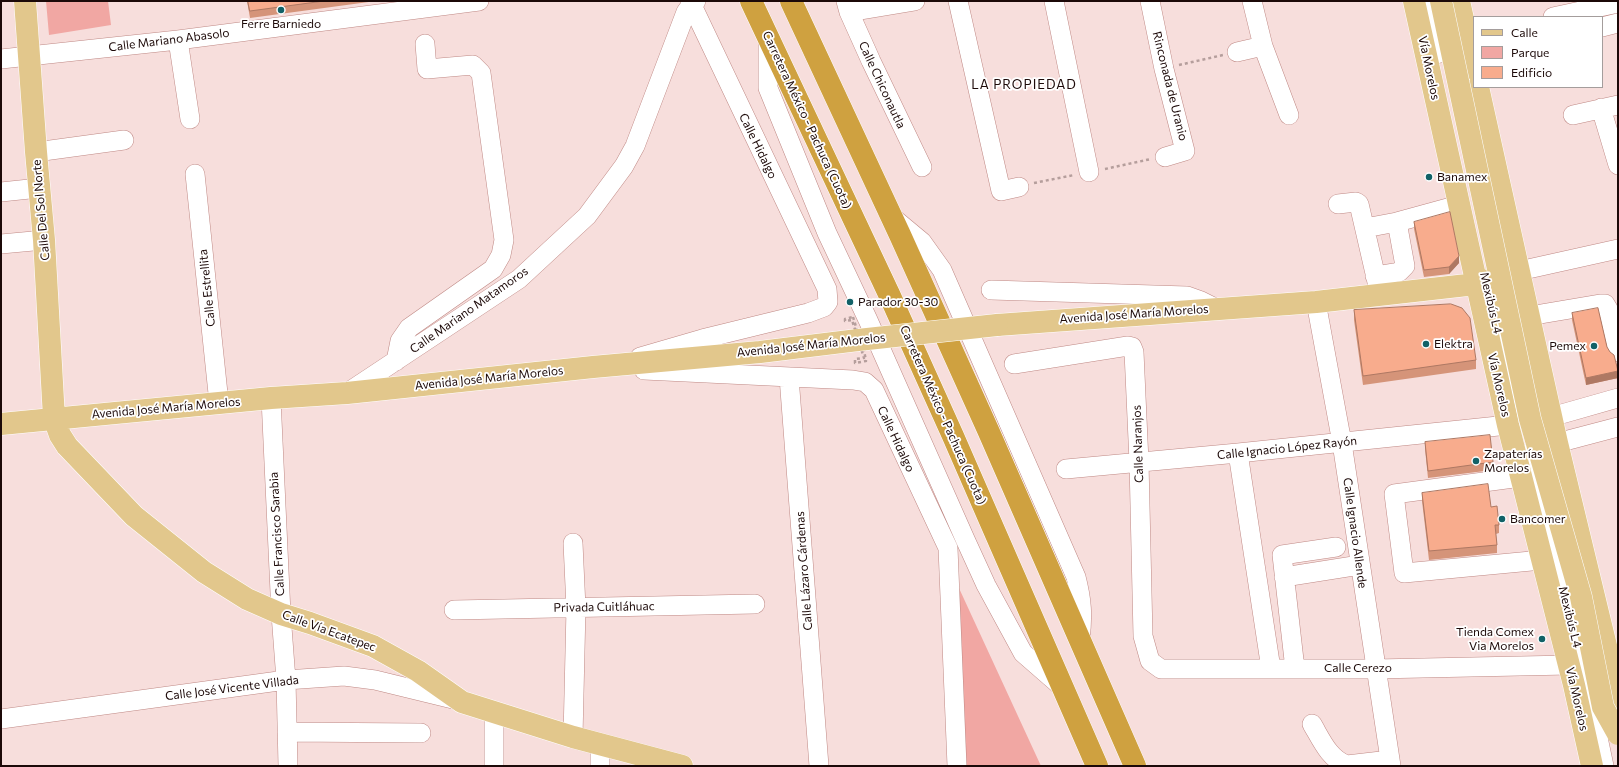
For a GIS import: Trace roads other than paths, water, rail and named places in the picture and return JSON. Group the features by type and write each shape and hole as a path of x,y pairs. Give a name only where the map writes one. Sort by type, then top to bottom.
{"highway":[{"name":"Carretera México - Pachuca (Cuota)","path":"751,1 892,300 1097,766"},
{"path":"791,1 892,216 1135,766"}],"main road":[{"name":"Calle Del Sol Norte","path":"25,1 38,188 44,240 54,418"},
{"name":"Vía Morelos","path":"1414,1 1459,206 1481,283 1508,425 1569,665 1592,766"},
{"path":"1441,1 1530,418 1581,598 1604,707 1618,734"},
{"path":"1459,1 1470,35 1473,61"},
{"path":"1478,88 1515,273 1529,316 1557,443 1613,652 1618,704"},
{"name":"Avenida José María Morelos","path":"1,424 271,398 347,393 601,366 760,352 997,325 1215,308 1316,302 1378,285 1481,283 1515,273"},
{"name":"Calle Vía Ecatepec","path":"54,418 60,435 67,446 134,516 204,572 248,599 281,614 373,646 418,671 462,702 573,737 682,766"}],"street":[{"name":"Calle Mariano Abasolo","path":"1,59 178,40 479,1"},
{"path":"848,6 915,1"},
{"path":"958,1 1001,191 1019,187"},
{"path":"1054,1 1089,172"},
{"name":"Rinconada de Uranio","path":"1150,1 1164,68 1185,151 1165,157"},
{"path":"1252,1 1263,46 1289,115"},
{"name":"Mexibús L4","path":"1426,1 1481,283 1585,676 1604,766"},
{"name":"Mexibús L4","path":"1450,1 1515,273 1552,458 1596,626 1618,746"},
{"name":"Calle Mariano Matamoros","path":"347,393 519,279 587,216 624,166 635,146 677,34 692,2"},
{"name":"Calle Hidalgo","path":"601,366 808,313 824,306 828,302 827,289 692,2"},
{"path":"1558,16 1618,3"},
{"name":"Calle Chiconautla","path":"848,6 870,61 922,167"},
{"path":"1603,27 1618,23"},
{"path":"768,36 768,88 827,233 872,327 986,585 1022,653 1062,687"},
{"path":"178,40 190,119"},
{"path":"396,361 400,341 409,328 493,269 501,255 504,240 481,73 474,65 427,69 425,44"},
{"path":"1237,52 1263,46"},
{"path":"1573,115 1610,106 1618,165"},
{"path":"36,152 124,140"},
{"name":"Calle Estrellita","path":"195,174 220,403"},
{"path":"1,192 38,188"},
{"path":"1338,204 1358,202 1378,285 1399,272 1405,266 1398,222"},
{"path":"1365,228 1398,222 1459,206"},
{"path":"1,244 44,240"},
{"name":"Avenida José María Morelos","path":"1515,273 1618,249"},
{"path":"991,290 1187,296 1215,308"},
{"name":"Calle Ignacio Allende","path":"1316,302 1342,443 1375,669 1391,763"},
{"path":"1529,316 1605,304 1608,309 1618,352"},
{"name":"Calle Naranjos","path":"1014,364 1128,346 1132,347 1134,352 1139,462 1143,636 1150,661"},
{"name":"Calle Hidalgo","path":"601,366 853,380 865,382 874,390 948,548 957,766"},
{"name":"Calle Lázaro Cárdenas","path":"789,377 819,766"},
{"name":"Calle Francisco Sarabia","path":"271,398 281,614 286,680 288,766"},
{"path":"1551,417 1618,398"},
{"name":"Calle Ignacio López Rayón","path":"1066,469 1238,454 1508,425"},
{"path":"1557,443 1618,427"},
{"path":"1238,454 1271,669"},
{"path":"1521,477 1394,494 1404,573 1542,560"},
{"path":"573,544 576,608 573,737"},
{"path":"1295,669 1282,555 1336,547"},
{"path":"1284,578 1360,565"},
{"name":"Privada Cuitláhuac","path":"454,610 755,604"},
{"name":"Calle Cerezo","path":"1150,661 1161,669 1375,669 1569,665"},
{"name":"Calle José Vicente Villada","path":"1,719 286,680 344,676 375,680 462,702"},
{"path":"494,713 494,766"},
{"path":"1312,724 1331,756 1342,763 1348,765 1391,763"},
{"path":"287,732 421,733"},
{"path":"600,744 600,766"}],"place":[{"name":"Ferre Barniedo","path":"281,10"},
{"name":"Banamex","path":"1429,177"},
{"name":"Parador 30-30","path":"850,302"},
{"name":"Elektra","path":"1426,344"},
{"name":"Pemex","path":"1594,346"},
{"name":"Zapaterías Morelos","path":"1476,461"},
{"name":"Bancomer","path":"1502,519"},
{"name":"Tienda Comex Via Morelos","path":"1542,639"}],"district":[{"name":"LA PROPIEDAD","path":"1024,85"}]}
